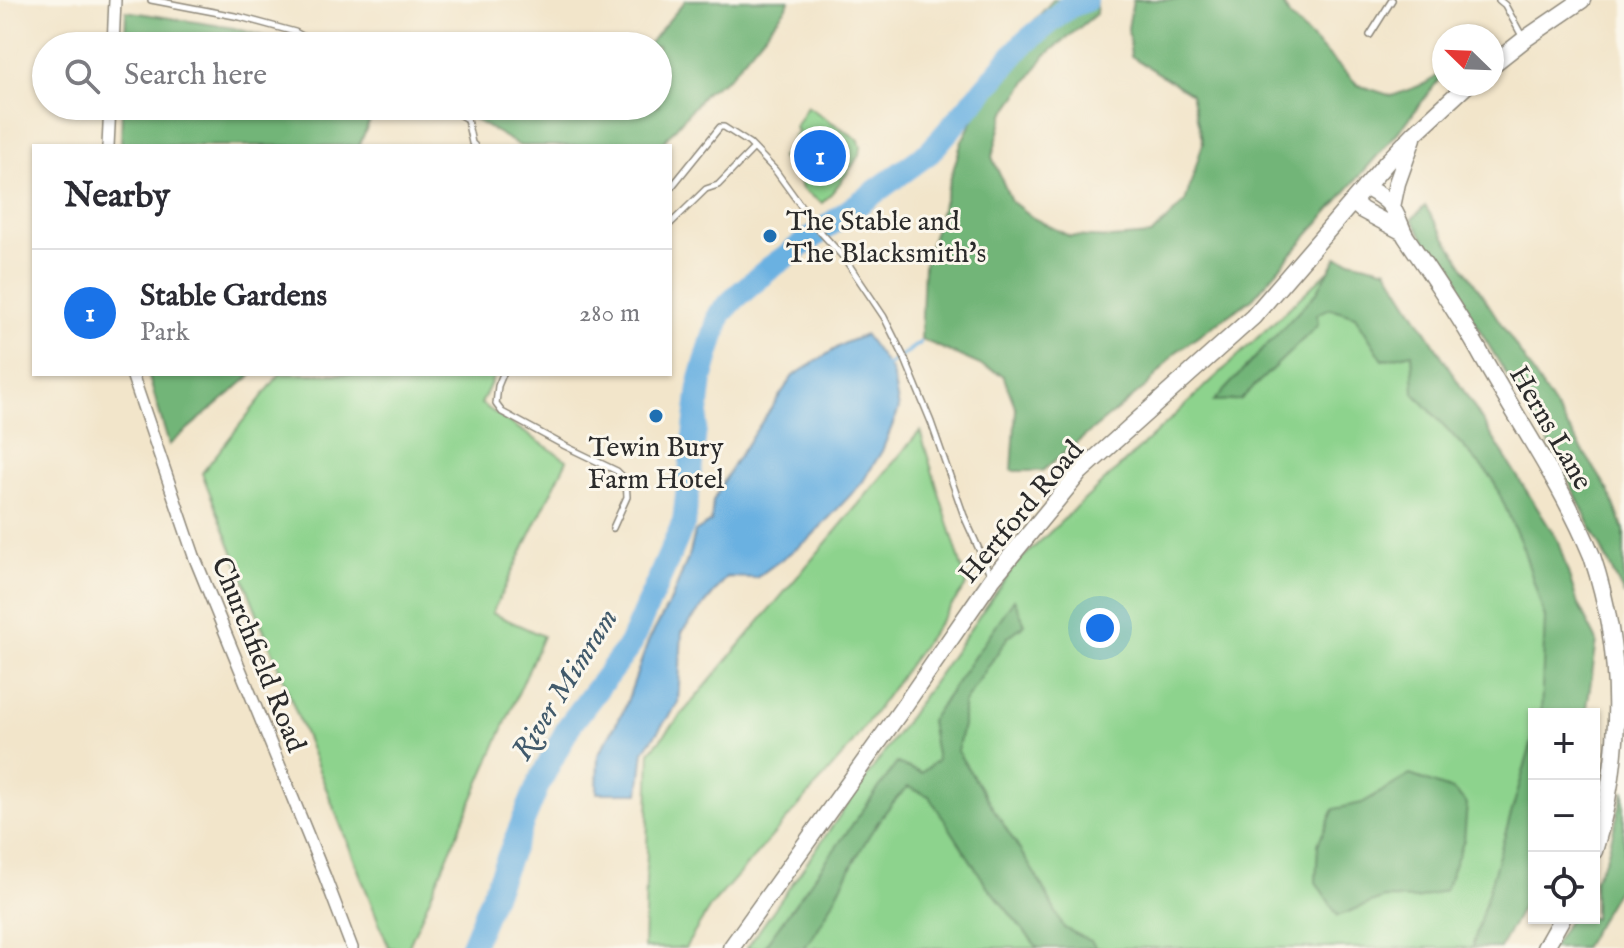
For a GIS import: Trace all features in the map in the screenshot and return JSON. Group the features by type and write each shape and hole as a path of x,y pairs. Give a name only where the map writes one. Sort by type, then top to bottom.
{"main road":[{"path":"1504,56 1582,0"},
{"name":"Hertford Road","path":"731,948 992,579 1080,472 1253,317 1365,187 1415,133 1455,96"},
{"path":"1392,207 1415,133"},
{"name":"Herns Lane","path":"1365,187 1392,207 1403,232 1459,315 1555,482 1592,554 1609,602 1623,680 1621,748 1606,822 1600,836"},
{"name":"Herns Lane","path":"1353,202 1403,232"},
{"path":"1545,948 1559,924"}],"street":[{"path":"114,32 115,0"},
{"path":"108,144 109,120"},
{"name":"Churchfield Road","path":"133,376 194,556 352,948"}],"lane":[{"path":"151,0 240,17 295,32"},
{"path":"1370,35 1392,0"},
{"path":"1499,0 1525,39"},
{"path":"467,120 473,144"},
{"path":"672,187 720,127 754,148 775,170 825,239 845,259 884,317 931,422 964,516 992,579"},
{"path":"672,222 706,189 718,185 754,148"},
{"path":"502,376 496,404 502,412 617,471 626,480 627,497 613,528"}],"green space":[{"path":"686,0 789,0 787,7 729,77 706,92 662,144 517,144 475,120 672,120 672,32 659,32"},
{"path":"1053,0 1097,0 1096,14 1046,55 1004,114 992,157 1011,201 1033,218 1069,236 1111,238 1151,235 1185,202 1203,143 1191,94 1131,56 1128,28 1133,0 1281,0 1289,16 1358,85 1392,96 1432,79 1432,89 1405,124 1253,298 1176,352 1149,384 1042,471 1012,471 1016,409 1003,375 921,339 924,266 962,141 1009,49"},
{"path":"126,11 248,32 125,32"},
{"path":"807,106 859,140 861,147 851,167 822,203 803,190 795,174 781,158 797,132 795,127"},
{"path":"122,120 370,120 360,144 121,144"},
{"path":"1425,206 1609,491 1624,530 1624,595 1559,461 1412,219"},
{"path":"1337,257 1387,269 1558,541 1578,604 1597,641 1587,708 1541,708 1545,618 1523,548 1493,479 1414,393 1412,353 1383,360 1355,316 1330,308 1317,314 1318,325 1240,400 1214,401 1317,292"},
{"path":"1338,262 1446,366 1563,560 1563,708 1528,708 1528,839 1484,948 747,948 1015,565"},
{"path":"149,376 251,376 169,445"},
{"path":"278,376 494,376 481,404 567,460 492,613 543,636 408,948 389,948 202,473"},
{"path":"920,431 967,584 847,751 710,907 685,948 644,948 650,752"},
{"path":"1014,599 1025,624 1008,637 963,704 963,725 957,751 1040,882 1064,928 1091,941 1096,948 1038,948 987,886 929,796 908,787 876,824 821,923 803,948 763,948 897,763 921,773 937,760 930,721"},
{"path":"1528,756 1528,896 1500,948 1472,948"},
{"path":"1410,775 1453,790 1467,804 1464,840 1445,890 1418,899 1384,898 1338,916 1316,882 1318,844 1334,809 1362,803"},
{"path":"1624,791 1624,878 1600,919 1600,869 1606,859"},
{"path":"1566,924 1597,924 1583,948 1552,948"}],"water":[{"path":"865,335 892,372 899,409 882,451 862,483 809,539 756,578 727,577 682,632 678,703 644,751 639,793 597,793 598,755 624,710 648,642 671,600 690,553 695,532 711,522 713,501 732,466 793,376 845,343"}],"waterway":[{"name":"River Mimram","path":"471,948 538,785 569,726 630,645 684,522 701,379 720,314 770,268 930,152 1022,45 1068,7 1086,0"},
{"path":"887,366 920,343"}],"place":[{"name":"Stable Gardens","path":"820,156"},
{"name":"The Stable and The Blacksmith's","path":"770,236"},
{"name":"Tewin Bury Farm Hotel","path":"656,416"}]}
